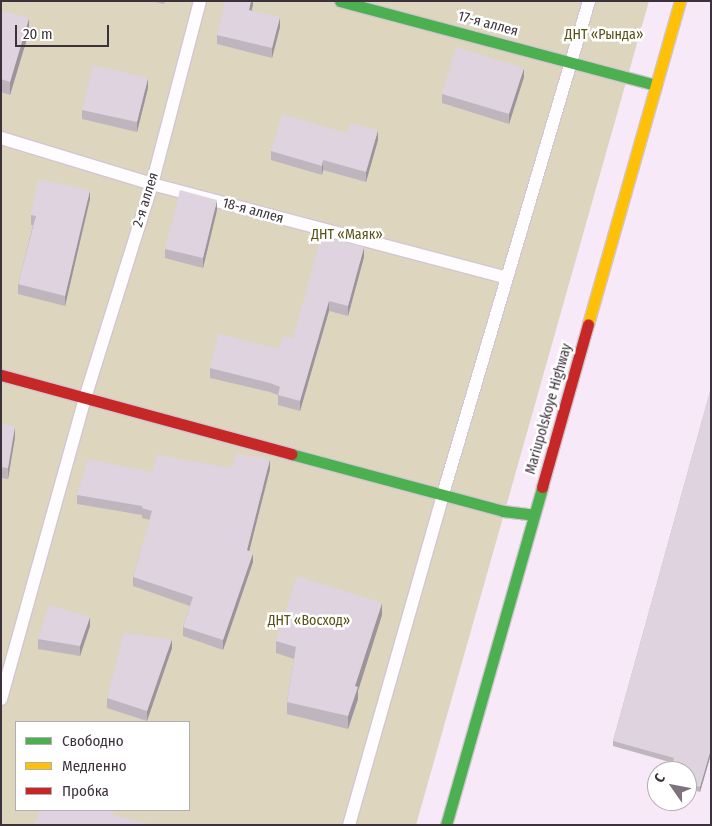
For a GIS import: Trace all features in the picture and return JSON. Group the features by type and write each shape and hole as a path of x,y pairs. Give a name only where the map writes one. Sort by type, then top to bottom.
{"street":[{"name":"17-я аллея","path":"340,1 656,85"},
{"name":"Mariupolskoye Highway","path":"446,825 680,1"},
{"path":"1,375 503,511 534,515"}],"lane":[{"name":"2-я аллея","path":"1,699 85,398 152,184 200,1"},
{"path":"349,825 443,494 588,1"},
{"name":"18-я аллея","path":"1,138 152,184 507,278"}],"green space":[{"path":"1,1 649,1 416,825 1,825"}],"building":[{"path":"225,1 251,1 249,10 280,17 272,48 217,35"},
{"path":"1,10 29,18 10,82 1,79"},
{"path":"456,47 524,68 509,114 442,94"},
{"path":"93,65 148,78 137,122 82,110"},
{"path":"282,114 347,133 350,123 378,130 366,172 323,160 322,166 271,151"},
{"path":"38,179 90,190 65,296 18,284 36,216 31,215"},
{"path":"180,190 217,200 203,258 165,249"},
{"path":"321,236 364,247 348,306 329,301 300,401 278,395 280,387 270,383 210,368 218,334 279,349 283,336 293,339"},
{"path":"711,388 711,749 700,787 697,786 697,761 673,761 674,758 613,741"},
{"path":"1,424 15,426 8,468 1,467"},
{"path":"236,454 270,459 247,550 253,553 223,640 183,627 193,597 133,577 152,511 142,508 142,506 77,495 88,459 152,472 157,455 232,468"},
{"path":"297,576 382,603 355,686 358,687 348,716 287,702 296,647 276,641"},
{"path":"49,605 90,617 80,646 38,639"},
{"path":"124,633 172,639 147,711 107,698"},
{"path":"40,811 114,811 112,815 154,825 34,825"}],"traffic: fast":[{"path":"340,1 656,85"},
{"path":"291,454 503,511 534,515"},
{"path":"446,825 542,487"}],"traffic: slow":[{"path":"588,324 680,1"}],"traffic: jam":[{"path":"542,487 588,324"},
{"path":"1,375 291,454"}],"park label":[{"name":"ДНТ «Рында»","path":"604,35"},
{"name":"ДНТ «Маяк»","path":"347,235"},
{"name":"ДНТ «Восход»","path":"309,621"}]}
